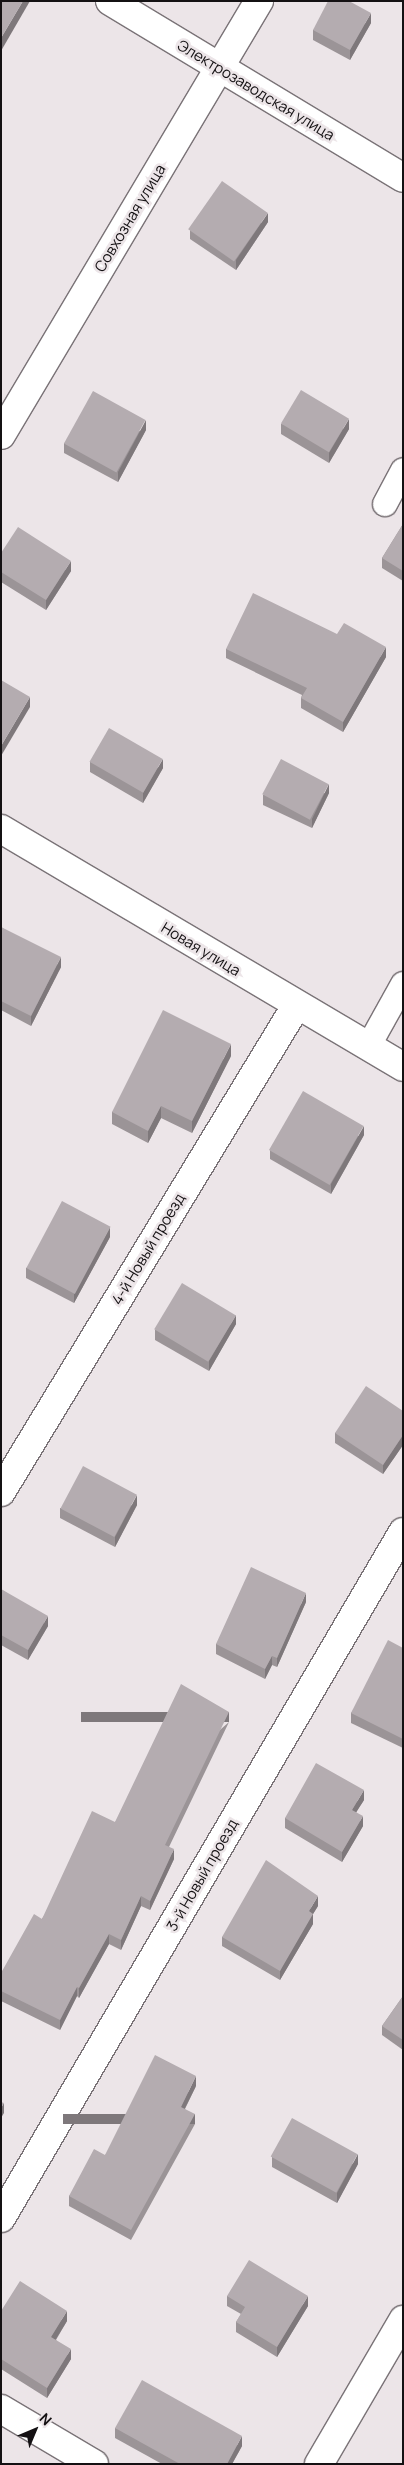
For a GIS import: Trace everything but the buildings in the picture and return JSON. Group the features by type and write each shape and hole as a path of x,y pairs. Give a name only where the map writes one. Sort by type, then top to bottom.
{"street":[{"name":"Электрозаводская улица","path":"110,1 218,68 403,178"},
{"name":"Совхозная улица","path":"1,435 259,1"},
{"name":"Новая улица","path":"1,829 296,1006 403,1067"},
{"name":"4-й Новый проезд","path":"1,1492 296,1006"},
{"name":"3-й Новый проезд","path":"1,2218 403,1532"},
{"path":"319,2464 403,2320"},
{"path":"1,2409 94,2464"}],"lane":[{"path":"386,504 403,470"},
{"path":"368,1047 403,984"}]}
